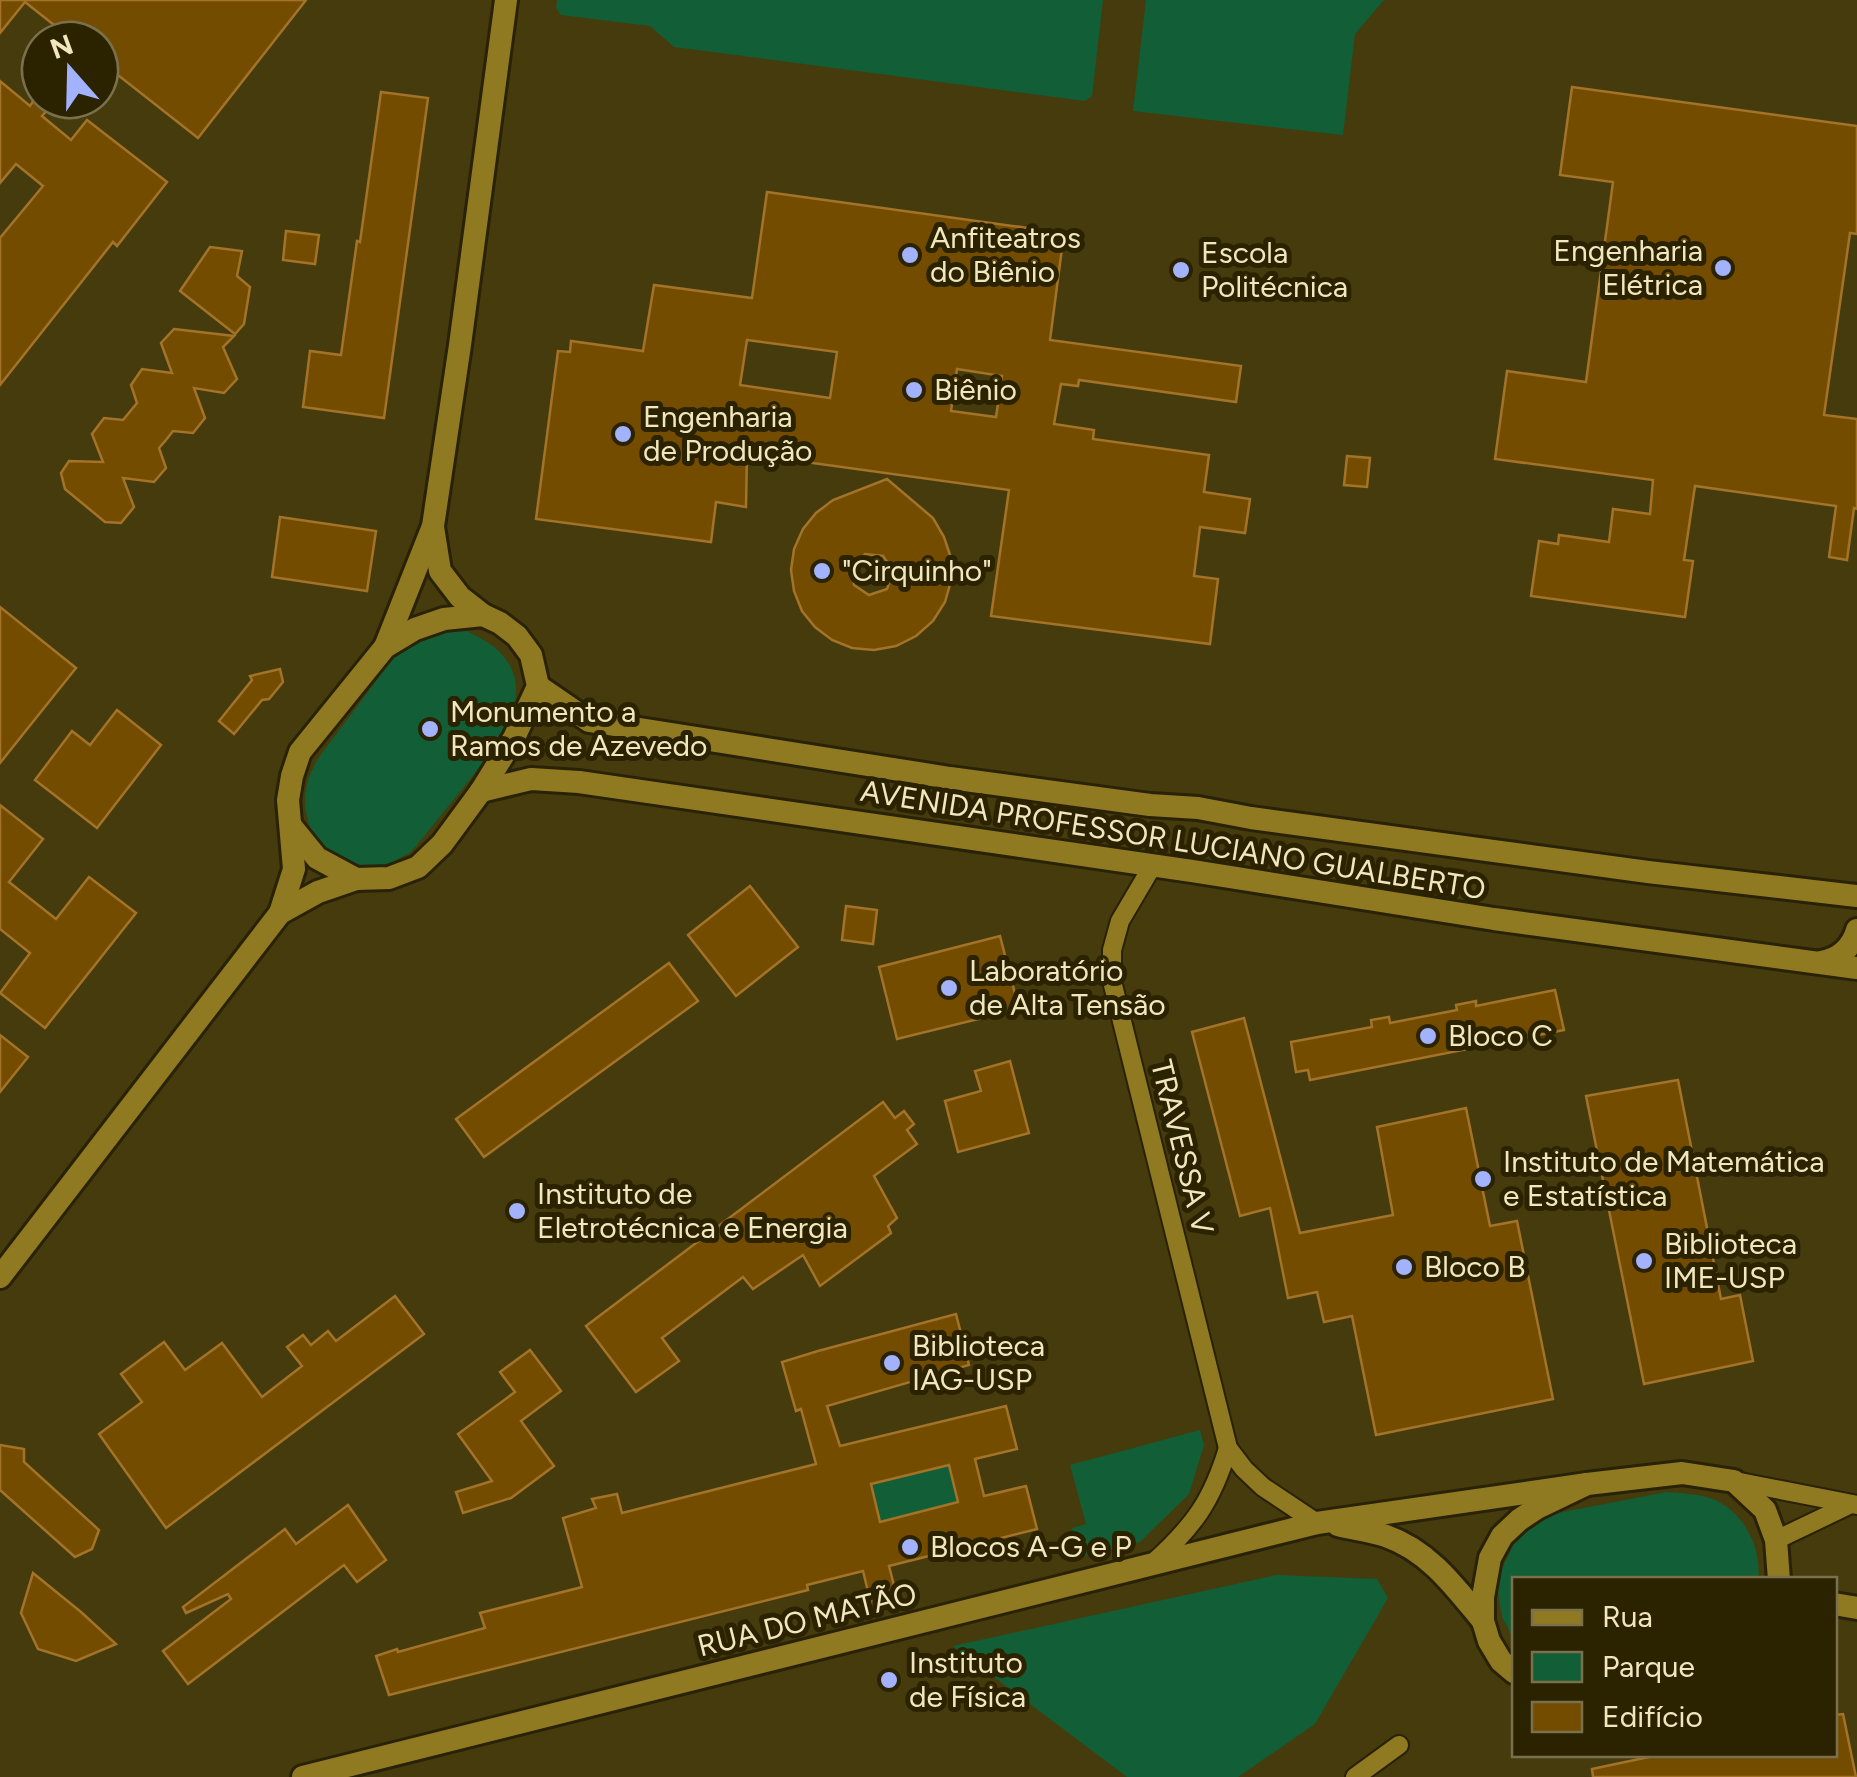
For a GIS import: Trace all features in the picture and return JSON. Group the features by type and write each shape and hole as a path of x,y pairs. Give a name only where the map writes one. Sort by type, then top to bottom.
{"street":[{"path":"0,1277 280,913 294,869 288,800 300,752 385,647 432,526 506,0"},
{"path":"280,913 318,892 356,880 390,878 418,867 442,844 481,791 514,738 538,686 530,655 517,636 460,597 440,571 432,526"},
{"path":"385,647 415,629 444,619 483,615"},
{"name":"AVENIDA PROFESSOR LUCIANO GUALBERTO","path":"538,686 589,721 950,778 1198,808 1853,900"},
{"name":"AVENIDA PROFESSOR LUCIANO GUALBERTO","path":"481,791 531,779 580,782 1153,865 1494,920 1857,968"},
{"path":"291,826 317,858 356,880"},
{"name":"TRAVESSA V","path":"1153,865 1120,921 1112,950 1112,981 1228,1448 1263,1487 1321,1522"},
{"path":"1818,963 1840,955 1857,930"},
{"path":"1153,1563 1202,1512 1218,1481 1228,1448"},
{"name":"RUA DO MATÃO","path":"304,1777 1321,1522 1682,1473 1734,1481"},
{"path":"1734,1481 1854,1504"},
{"path":"1734,1481 1765,1510 1776,1540 1779,1577"},
{"path":"1482,1621 1490,1558 1502,1536 1538,1508 1587,1484"},
{"path":"1776,1540 1854,1504"},
{"name":"RUA DO MATÃO","path":"1321,1522 1387,1536 1444,1573 1482,1621 1501,1660 1512,1670"},
{"path":"1356,1777 1399,1744"}],"green space":[{"path":"557,0 1103,0 1092,96 1085,101 674,47 650,26 561,15 556,8"},
{"path":"1146,0 1384,0 1355,34 1343,135 1133,111"},
{"path":"464,630 496,649 513,672 515,700 503,735 411,852 375,867 349,864 324,848 309,824 306,793 313,768 394,657 427,637"},
{"path":"1200,1430 1204,1445 1189,1494 1140,1542 1080,1557 1072,1528 1086,1524 1070,1465"},
{"path":"949,1465 958,1502 880,1522 871,1485"},
{"path":"1667,1492 1710,1498 1735,1513 1749,1533 1757,1555 1758,1577 1512,1577 1512,1636 1502,1617 1500,1573 1515,1541 1547,1515"},
{"path":"1276,1575 1377,1579 1388,1598 1315,1724 1238,1777 1127,1777 953,1646"}],"building":[{"path":"0,0 306,0 198,138 120,77 120,20 48,20 25,2 0,33"},
{"path":"0,81 20,98 20,120 47,120 71,140 87,120 167,182 117,246 113,242 0,385 0,238 43,186 16,164 0,183"},
{"name":"Engenharia Elétrica","path":"1572,87 1857,126 1857,234 1850,233 1824,415 1857,419 1857,509 1854,508 1847,560 1829,557 1836,506 1695,486 1684,560 1693,561 1685,617 1531,596 1539,541 1558,544 1559,535 1609,542 1613,509 1650,514 1653,480 1495,459 1507,371 1586,382 1613,182 1560,175"},
{"path":"381,92 428,98 384,418 303,407 310,351 341,355"},
{"path":"767,192 1064,233 1050,340 1241,366 1236,402 1079,380 1078,386 1061,384 1054,424 1094,430 1093,439 1209,455 1204,492 1250,499 1245,533 1200,527 1194,576 1218,579 1210,644 991,616 1009,490 747,454 746,507 716,502 711,542 536,519 558,351 570,352 571,341 643,351 654,285 752,298","holes":["747,340 837,352 830,398 740,385","957,369 1002,376 996,417 951,411"]},
{"path":"286,231 319,235 315,264 283,260"},
{"path":"210,247 242,251 237,276 250,287 244,324 235,334 180,291"},
{"path":"174,329 234,336 223,347 237,379 224,393 194,388 205,418 193,433 173,431 159,448 166,468 154,482 123,478 134,507 121,523 105,522 65,489 61,473 69,461 103,462 92,434 104,418 123,420 137,403 131,385 142,369 172,373 161,343"},
{"path":"1347,456 1370,458 1367,487 1344,485"},
{"name":"\"Cirquinho\"","path":"887,479 933,518 951,558 951,581 945,602 933,621 916,636 896,646 852,648 832,640 802,611 791,570 794,549 803,529 833,500","holes":["865,554 883,556 893,571 887,589 869,595 854,585 852,567"]},
{"path":"280,517 376,531 367,591 272,577"},
{"path":"0,607 76,668 0,763"},
{"path":"280,669 283,682 234,734 219,721 252,680 250,676"},
{"path":"117,710 161,745 97,828 35,780 72,731 90,745"},
{"path":"0,805 43,839 9,882 56,919 89,877 136,913 45,1028 0,993 30,953 0,929"},
{"path":"750,886 798,947 736,996 688,935"},
{"path":"846,906 877,910 873,944 842,940"},
{"name":"Laboratório de Alta Tensão","path":"1000,936 1019,1009 897,1039 879,967"},
{"path":"669,963 698,1001 484,1157 456,1119"},
{"name":"Bloco C","path":"1555,990 1564,1030 1310,1080 1308,1070 1296,1072 1291,1042 1372,1027 1371,1020 1389,1017 1390,1023 1457,1010 1456,1005 1476,1001 1476,1006"},
{"name":"Bloco B","path":"1244,1018 1300,1233 1393,1215 1377,1127 1466,1108 1490,1226 1517,1221 1553,1399 1376,1435 1352,1316 1324,1322 1317,1292 1288,1298 1270,1208 1240,1216 1192,1032"},
{"path":"0,1035 28,1057 0,1092"},
{"path":"1010,1061 1029,1133 958,1152 945,1101 981,1091 975,1071"},
{"path":"1678,1080 1721,1299 1740,1295 1753,1361 1644,1384 1586,1096"},
{"path":"883,1102 895,1118 904,1111 914,1124 907,1130 917,1144 874,1176 897,1218 888,1226 891,1233 820,1286 803,1255 753,1289 743,1277 662,1338 679,1361 636,1392 586,1326"},
{"path":"395,1296 424,1334 166,1528 99,1434 142,1402 121,1374 164,1342 185,1370 222,1343 262,1397 302,1366 287,1347 303,1335 311,1345 328,1331 336,1341"},
{"name":"Blocos A-G e P","path":"956,1314 969,1365 827,1406 840,1446 1006,1406 1017,1449 975,1459 984,1496 1026,1486 1037,1529 889,1566 898,1601 872,1608 863,1571 807,1585 808,1590 389,1695 376,1656 485,1628 480,1613 582,1587 563,1518 596,1508 592,1499 617,1494 622,1513 816,1464 801,1409 796,1411 782,1362","holes":["949,1465 958,1502 880,1522 871,1484"]},
{"path":"530,1350 561,1391 521,1421 554,1466 511,1498 463,1513 456,1492 492,1481 458,1434 515,1392 500,1372"},
{"path":"0,1445 24,1449 24,1462 99,1530 92,1549 75,1557 0,1490"},
{"path":"348,1505 386,1560 357,1582 344,1565 188,1684 163,1651 231,1599 228,1594 186,1613 183,1607 285,1529 296,1544"},
{"path":"33,1573 116,1644 76,1661 38,1649 21,1613"},
{"path":"1843,1714 1856,1777 1593,1777 1592,1769 1649,1757 1837,1757 1837,1715"}],"place":[{"name":"Anfiteatros do Biênio","path":"910,255"},
{"name":"Engenharia Elétrica","path":"1723,268"},
{"name":"Escola Politécnica","path":"1181,270"},
{"name":"Biênio","path":"914,390"},
{"name":"Engenharia de Produção","path":"623,434"},
{"name":"\"Cirquinho\"","path":"822,571"},
{"name":"Monumento a Ramos de Azevedo","path":"430,729"},
{"name":"Laboratório de Alta Tensão","path":"949,988"},
{"name":"Bloco C","path":"1428,1036"},
{"name":"Instituto de Matemática e Estatística","path":"1483,1179"},
{"name":"Instituto de Eletrotécnica e Energia","path":"517,1211"},
{"name":"Biblioteca IME-USP","path":"1644,1261"},
{"name":"Bloco B","path":"1404,1267"},
{"name":"Biblioteca IAG-USP","path":"892,1363"},
{"name":"Blocos A-G e P","path":"910,1547"},
{"name":"Instituto de Física","path":"889,1680"}]}
